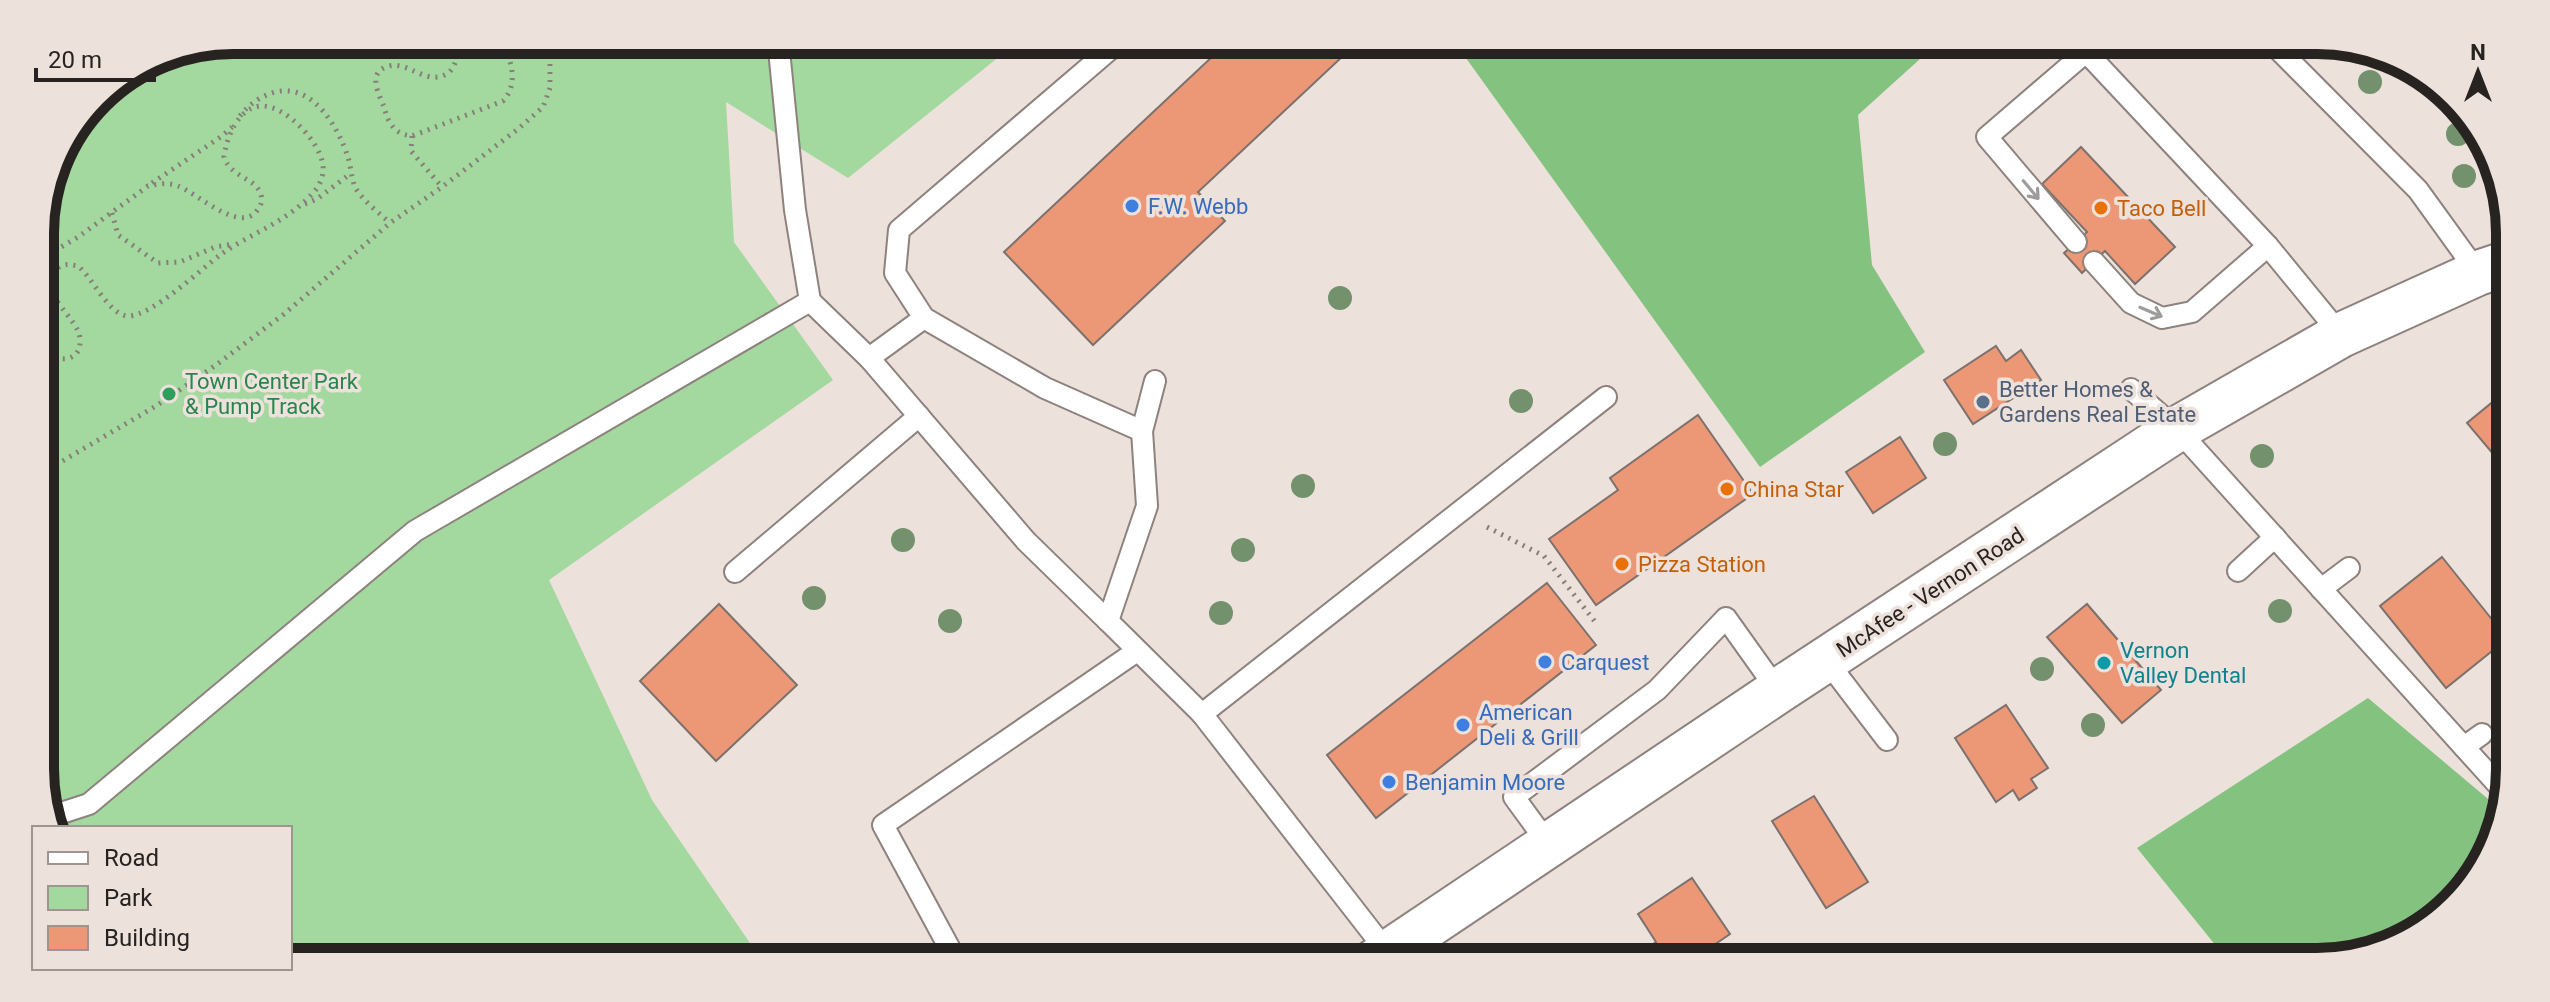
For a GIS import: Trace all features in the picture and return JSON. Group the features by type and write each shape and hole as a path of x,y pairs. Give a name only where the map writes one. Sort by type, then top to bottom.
{"main road":[{"name":"McAfee - Vernon Road","path":"1394,948 2177,429 2341,335 2493,268"}],"lane":[{"path":"779,54 795,210 810,301 869,358 1026,541 1202,714 1374,948"},
{"path":"1105,54 899,230 895,273 924,318 1045,388 1142,431"},
{"path":"2076,242 1987,137 2084,54"},
{"path":"2088,54 2268,246 2341,335"},
{"path":"2283,54 2493,268"},
{"path":"2094,262 2131,303 2162,318 2192,312 2268,246"},
{"path":"60,814 89,804 415,531 810,301"},
{"path":"869,358 924,318"},
{"path":"1108,621 1147,506 1142,431 1155,381"},
{"path":"2131,389 2177,429 2495,781"},
{"path":"1202,714 1606,397"},
{"path":"735,572 919,416"},
{"path":"2238,571 2275,537"},
{"path":"2321,589 2349,568"},
{"path":"1549,845 1514,797 1657,690 1726,618 1778,691"},
{"path":"949,948 883,825 1137,651"},
{"path":"1826,660 1887,740"},
{"path":"2464,747 2482,734"}],"path":[{"path":"458,54 452,70 444,75 425,75 400,65 383,68 378,74 377,94 391,124 403,135 412,136 496,104 508,96 512,67 508,54"},
{"path":"54,466 156,406 216,365 294,306 390,223 498,145 543,107 550,88 547,54"},
{"path":"148,186 180,186 227,213 239,217 252,215 262,201 261,193 233,172 224,157 229,135 247,107 262,96 280,91 308,97 318,105 337,133 357,190 390,223"},
{"path":"54,251 222,136 254,108 263,105 293,120 318,149 322,176 313,193 294,210"},
{"path":"412,136 411,151 442,187"},
{"path":"54,273 66,264 78,266 112,308 128,316 144,311 222,253 317,199 350,174"},
{"path":"112,213 118,235 158,263 180,262 215,247 240,243"},
{"path":"54,292 79,331 80,346 77,353 68,359 54,358"},
{"path":"1458,512 1544,556 1596,623"}],"green space":[{"path":"221,54 1003,54 848,178 726,102 734,242 833,380 549,580 652,800 753,948 292,948 292,826 63,826 54,781 54,221 60,187 78,143 106,106 133,84 154,72 187,60"},
{"path":"1463,54 1926,54 1858,115 1872,265 1925,352 1760,467"},
{"path":"2368,698 2493,803 2478,848 2444,896 2407,924 2386,934 2352,945 2329,948 2218,948 2137,848"}],"building":[{"name":"F.W. Webb","path":"1215,54 1345,54 1198,192 1225,221 1093,345 1004,252"},
{"name":"Taco Bell","path":"2081,147 2175,247 2135,284 2105,251 2082,273 2064,253 2087,232 2042,184"},
{"name":"Better Homes & Gardens Real Estate","path":"1996,346 2006,361 2021,350 2041,380 1973,424 1944,380"},
{"path":"2496,401 2496,457 2467,423"},
{"path":"1698,415 1753,494 1596,605 1549,539 1618,490 1610,478"},
{"path":"1900,437 1926,478 1873,513 1846,472"},
{"path":"2442,557 2496,624 2496,648 2446,688 2380,606"},
{"path":"1547,583 1596,645 1376,818 1327,755"},
{"path":"719,604 797,685 716,761 640,681"},
{"name":"Vernon Valley Dental","path":"2087,604 2161,690 2122,723 2047,637"},
{"path":"2006,705 2048,768 2031,779 2037,788 2019,800 2013,790 1996,802 1955,738"},
{"path":"1814,796 1868,882 1826,908 1772,821"},
{"path":"1692,878 1730,934 1710,948 1647,948 1656,942 1638,914"}],"place":[{"name":"F.W. Webb","path":"1132,206"},
{"name":"Taco Bell","path":"2101,208"},
{"name":"Town Center Park & Pump Track","path":"169,394"},
{"name":"Better Homes & Gardens Real Estate","path":"1983,402"},
{"name":"China Star","path":"1727,489"},
{"name":"Pizza Station","path":"1622,564"},
{"name":"Carquest","path":"1545,662"},
{"name":"Vernon Valley Dental","path":"2104,663"},
{"name":"American Deli & Grill","path":"1463,725"},
{"name":"Benjamin Moore","path":"1389,782"}]}
